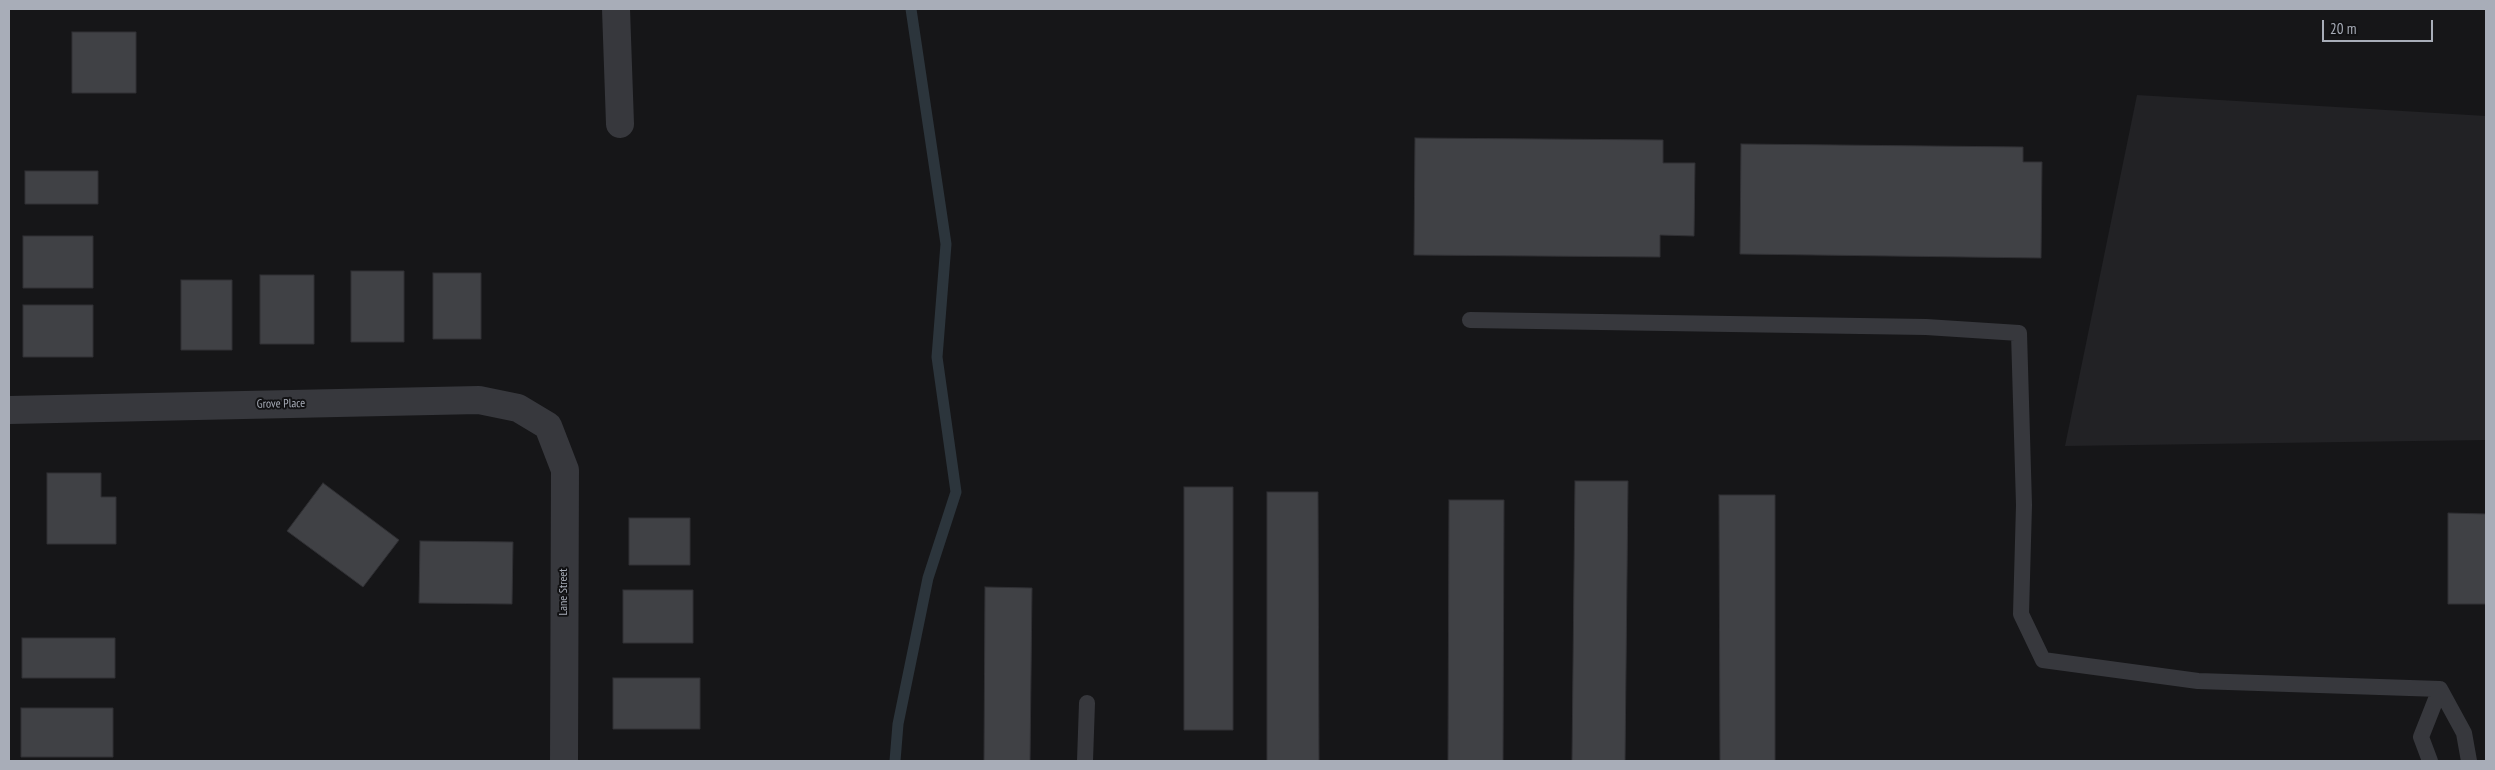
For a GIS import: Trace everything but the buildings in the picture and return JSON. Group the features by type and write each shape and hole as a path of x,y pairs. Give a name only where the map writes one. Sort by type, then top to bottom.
{"street":[{"path":"616,9 620,124"},
{"name":"Grove Place","path":"9,410 479,400 518,408 548,426"},
{"name":"Lane Street","path":"548,426 565,470 564,761"}],"lane":[{"path":"1470,320 1926,327 2019,333 2024,505 2020,614 2043,660 2198,681 2440,689"},
{"path":"2430,761 2421,736 2440,689"},
{"path":"2440,689 2464,734 2469,761"},
{"path":"1085,761 1087,703"}],"shaded area":[{"path":"2137,95 2486,116 2486,440 2065,446"}],"waterway":[{"path":"895,761 898,724 928,578 956,492 937,357 946,244 911,9"}]}
